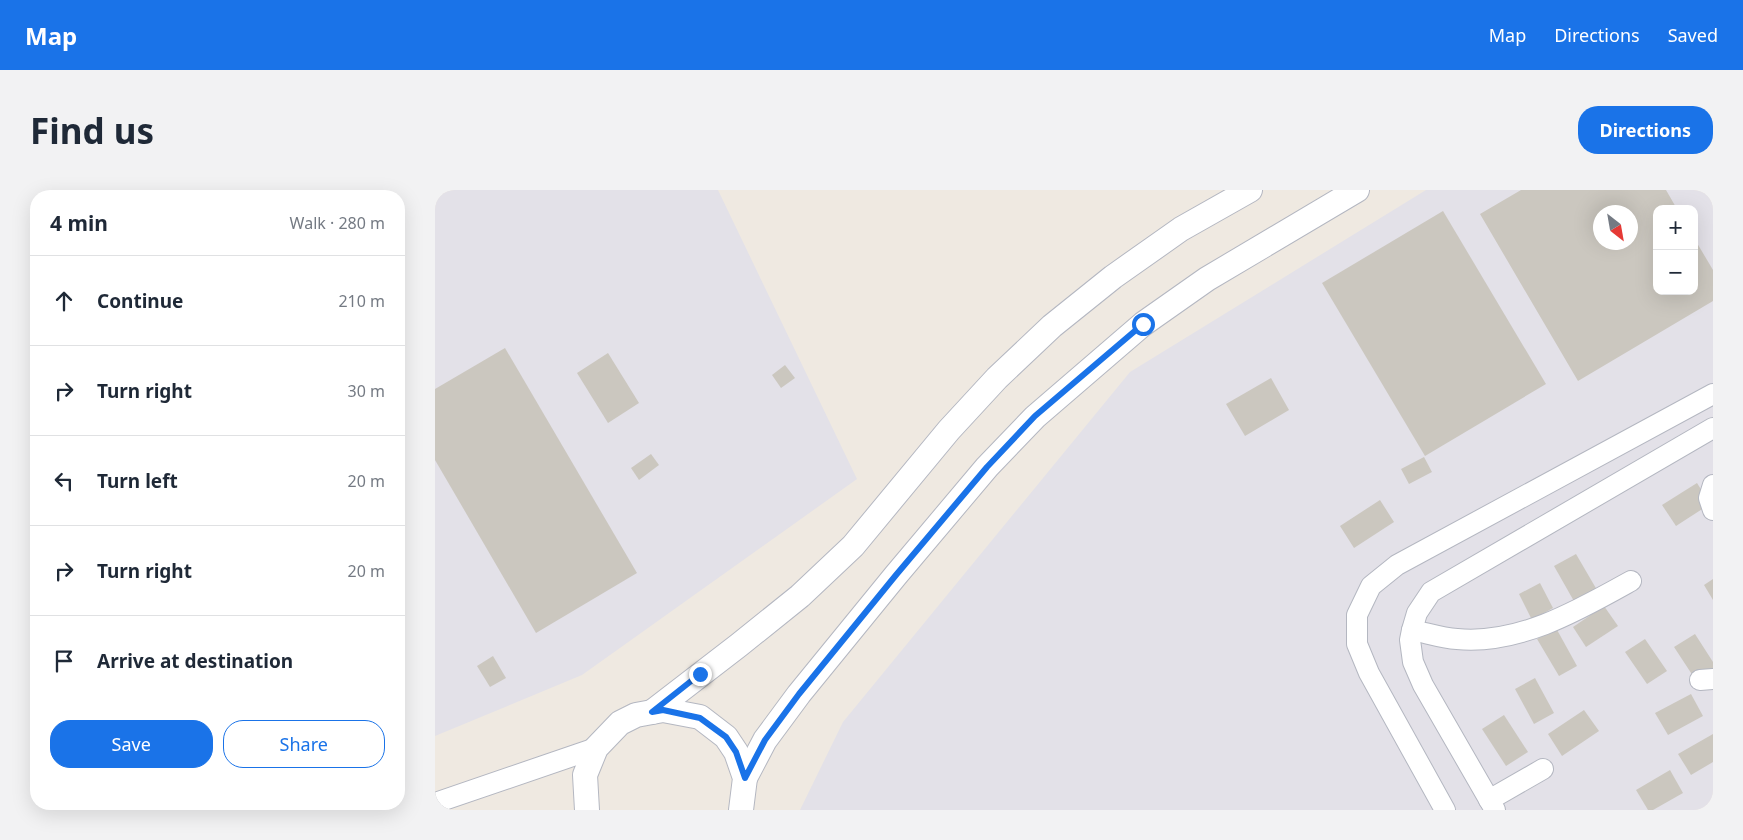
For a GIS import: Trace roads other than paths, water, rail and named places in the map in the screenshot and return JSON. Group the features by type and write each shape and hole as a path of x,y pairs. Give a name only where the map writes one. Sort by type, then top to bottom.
{"street":[{"path":"652,712 800,596 853,546 949,430 997,378 1052,326 1113,277 1181,229 1250,190"},
{"path":"741,810 745,778 765,740 799,694 987,467 1035,416 1143,324 1207,280 1357,190"},
{"path":"1445,810 1369,673 1357,644 1357,615 1371,586 1397,565 1713,394"},
{"path":"1543,769 1492,805 1423,685 1413,662 1410,640 1417,612 1431,592 1713,428"},
{"path":"1713,485 1709,498 1713,510"},
{"path":"1412,630 1457,639 1488,639 1517,633 1549,622 1588,605 1631,581"},
{"path":"587,810 585,776 596,748 620,724 636,715 663,710 700,718 726,737 736,752 745,778"},
{"path":"435,803 596,748"}]}
